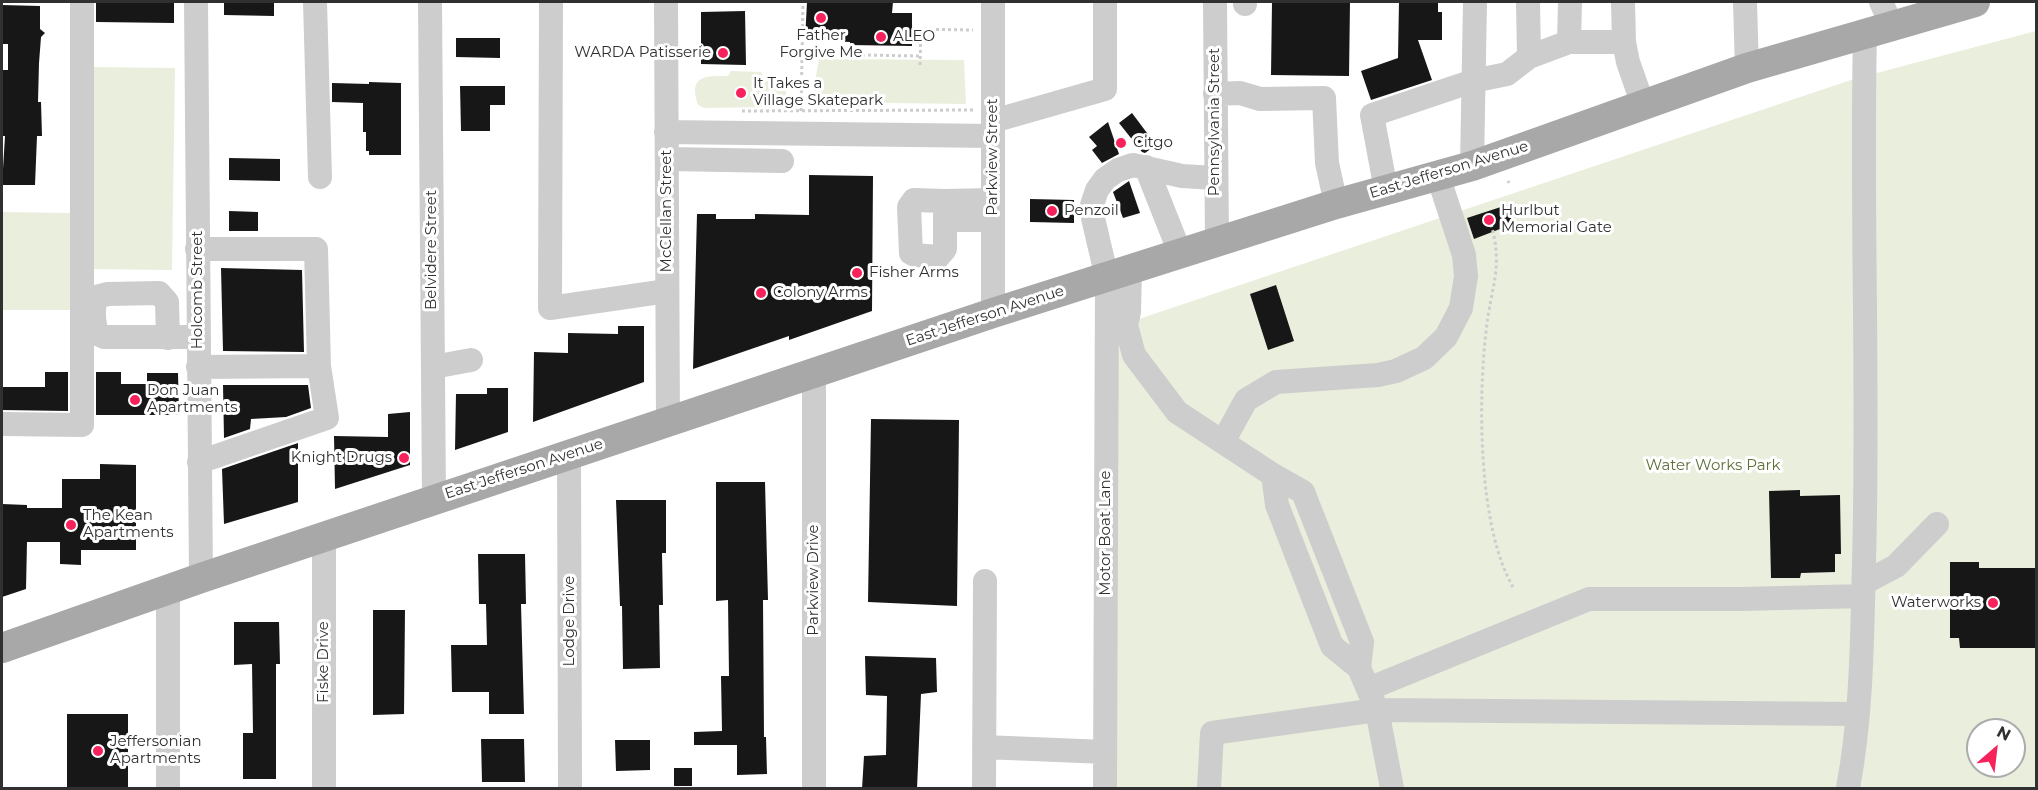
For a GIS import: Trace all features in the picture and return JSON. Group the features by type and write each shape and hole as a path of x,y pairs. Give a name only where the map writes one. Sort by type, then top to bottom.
{"main road":[{"name":"East Jefferson Avenue","path":"2,648 324,536 993,313 1336,204 1472,166 1879,21 1975,2"}],"street":[{"path":"2,424 82,425 82,2"},
{"name":"Holcomb Street","path":"196,2 201,578"},
{"path":"315,2 320,177"},
{"name":"Belvidere Street","path":"430,2 434,500"},
{"path":"551,2 550,308 667,291"},
{"name":"McClellan Street","path":"666,2 668,421"},
{"name":"Parkview Street","path":"993,2 988,122 993,210 993,313"},
{"path":"666,132 801,122 988,122 1105,89 1105,2"},
{"name":"Pennsylvania Street","path":"1215,2 1217,242"},
{"path":"1472,166 1475,2"},
{"path":"1528,2 1529,57"},
{"path":"1569,42 1570,2"},
{"path":"1623,2 1624,42 1628,62 1643,105"},
{"path":"1745,2 1747,68"},
{"path":"1848,789 1861,685 1879,21"},
{"path":"1386,190 1372,115 1473,81 1507,74 1529,57 1569,42 1624,42"},
{"path":"1215,94 1240,93 1260,99 1324,98 1327,163 1336,204"},
{"path":"666,159 782,161"},
{"path":"1215,178 1182,176 1133,165 1118,170 1105,179 1097,190 1092,205 1093,218 1118,274 1129,312 1126,325 1134,355 1177,412 1303,492 1362,642 1368,689 1392,789"},
{"path":"1146,167 1180,254"},
{"path":"1223,442 1246,400 1276,382 1378,375 1396,371 1424,358 1446,337 1461,308 1466,276 1464,255 1438,176"},
{"path":"945,210 993,210"},
{"path":"197,249 316,249 319,366 327,418 199,462"},
{"name":"Motor Boat Lane","path":"1105,789 1118,274"},
{"path":"168,338 198,337"},
{"path":"433,367 471,360"},
{"path":"198,367 319,366"},
{"name":"Parkview Drive","path":"814,372 814,789"},
{"name":"Lodge Drive","path":"569,454 570,789"},
{"path":"1209,789 1212,733 1368,689 1589,599 1742,599 1863,589 1896,566 1937,524"},
{"name":"Fiske Drive","path":"324,536 324,789"},
{"path":"984,789 985,581"},
{"path":"168,590 168,789"},
{"path":"1368,689 1858,714"},
{"path":"984,747 1105,752"}],"path":[{"path":"801,122 803,2"},
{"path":"912,29 978,30"},
{"path":"920,65 921,29"},
{"path":"802,54 920,56"},
{"path":"741,111 801,122 988,122"},
{"path":"1491,224 1497,245 1498,261 1487,323 1482,376 1485,480 1498,547 1507,577 1513,587"}],"green space":[{"name":"Water Works Park","path":"2036,31 2036,788 1110,788 1112,328 1854,79"},
{"path":"819,59 964,60 966,104 815,102"},
{"path":"89,67 175,68 172,270 86,269"},
{"name":"It Takes a Village Skatepark","path":"731,71 761,72 763,77 772,78 780,88 786,89 786,97 779,97 771,107 704,108 698,105 695,95 697,83 706,77 728,76"},
{"path":"2,212 71,213 71,310 2,310"}],"building":[{"path":"96,2 174,2 174,23 96,22"},
{"path":"224,2 274,2 274,16 224,15"},
{"path":"807,2 893,2 892,13 912,13 912,46 850,45 850,42 805,40"},
{"path":"1272,2 1350,2 1349,76 1271,75"},
{"path":"1399,2 1438,2 1438,12 1442,12 1442,40 1418,40 1432,80 1371,100 1361,71 1398,58"},
{"path":"2,5 40,6 40,29 45,33 41,37 39,63 38,102 41,102 42,136 37,136 35,185 2,185 5,136 2,136 2,70 8,70 8,44 2,44"},
{"path":"745,11 746,65 701,64 701,12"},
{"path":"456,38 500,38 500,58 456,57"},
{"path":"369,82 401,83 401,155 369,155 369,151 366,151 366,132 363,132 363,103 332,102 332,83 369,84"},
{"path":"460,86 505,86 505,105 490,105 490,131 461,131"},
{"path":"1132,113 1156,145 1145,153 1119,123"},
{"path":"1108,122 1119,154 1102,163 1092,150 1097,146 1089,137"},
{"path":"229,158 280,159 280,181 229,180"},
{"path":"809,175 873,176 872,311 789,340 789,336 693,369 697,214 716,214 716,219 755,219 755,214 809,215"},
{"path":"1129,181 1140,213 1123,218 1113,192"},
{"name":"Penzoil","path":"1030,199 1074,200 1074,223 1030,222"},
{"name":"Hurlbut Memorial Gate","path":"1507,205 1513,224 1474,239 1467,218"},
{"path":"229,211 258,212 258,231 229,231"},
{"path":"221,268 302,270 304,352 223,351"},
{"path":"1276,285 1294,341 1268,350 1250,294"},
{"path":"618,326 644,326 644,382 533,422 534,352 568,353 568,333 618,334"},
{"path":"45,372 68,372 68,411 2,410 2,387 45,387"},
{"name":"Don Juan Apartments","path":"96,372 121,372 121,384 147,384 147,373 178,373 179,415 96,415"},
{"path":"223,385 308,385 311,408 286,417 251,419 250,429 224,438"},
{"path":"487,388 508,388 508,432 455,450 456,394 487,394"},
{"path":"410,412 410,465 335,489 334,436 388,437 388,414"},
{"path":"871,419 959,420 957,606 868,602"},
{"path":"298,443 298,502 224,524 222,469"},
{"path":"100,464 136,465 136,550 81,550 81,565 60,564 60,542 27,542 26,589 2,597 2,504 27,505 27,508 62,508 62,479 100,479"},
{"path":"716,482 765,482 768,600 763,600 764,737 766,737 767,774 737,775 737,745 694,745 694,732 722,731 721,676 729,676 728,600 716,601"},
{"path":"1800,490 1800,496 1840,495 1841,554 1835,554 1835,572 1801,573 1800,578 1771,578 1769,491"},
{"path":"616,500 666,500 666,553 662,553 663,605 659,605 660,668 623,669"},
{"path":"478,554 525,554 526,604 521,604 524,714 489,714 489,692 452,692 451,645 487,645 486,604 479,604"},
{"name":"Waterworks","path":"1950,562 1979,562 1979,568 2037,568 2037,648 1960,648 1959,638 1950,638"},
{"path":"373,610 405,610 404,714 373,715"},
{"path":"234,622 279,622 280,664 276,664 276,779 243,779 243,733 253,733 252,664 234,665"},
{"path":"865,656 936,658 937,692 921,694 917,789 862,789 864,756 886,755 887,696 866,695"},
{"name":"Jeffersonian Apartments","path":"67,714 128,714 128,789 67,789"},
{"path":"481,739 524,739 525,782 482,782"},
{"path":"615,740 650,740 650,770 616,771"},
{"path":"674,768 692,768 692,786 674,786"}],"place":[{"name":"Father Forgive Me","path":"821,18"},
{"name":"ALEO","path":"881,37"},
{"name":"WARDA Patisserie","path":"723,53"},
{"name":"It Takes a Village Skatepark","path":"741,93"},
{"name":"Citgo","path":"1121,143"},
{"name":"Penzoil","path":"1052,211"},
{"name":"Hurlbut Memorial Gate","path":"1489,220"},
{"name":"Fisher Arms","path":"857,273"},
{"name":"Colony Arms","path":"761,293"},
{"name":"Don Juan Apartments","path":"135,400"},
{"name":"Knight Drugs","path":"404,458"},
{"name":"The Kean Apartments","path":"71,525"},
{"name":"Waterworks","path":"1993,603"},
{"name":"Jeffersonian Apartments","path":"98,751"}]}
